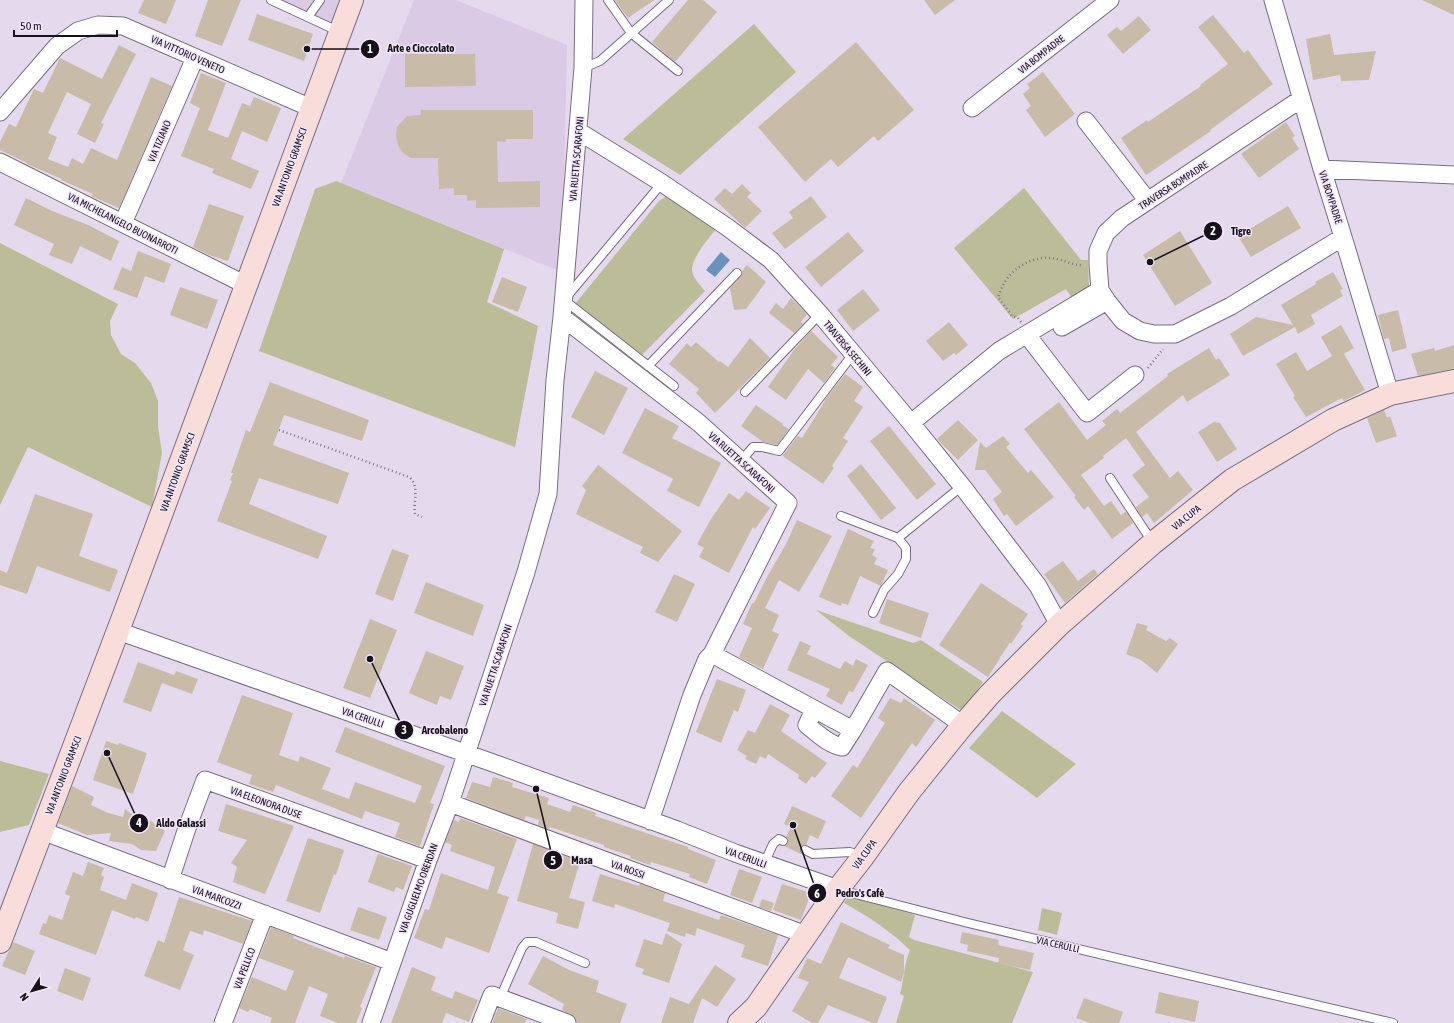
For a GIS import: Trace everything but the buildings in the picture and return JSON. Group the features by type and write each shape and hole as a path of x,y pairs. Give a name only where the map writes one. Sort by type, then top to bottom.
{"street":[{"name":"VIA ANTONIO GRAMSCI","path":"0,942 118,631 352,0"},
{"name":"VIA RUETTA SCARAFONI","path":"466,754 526,572 548,494 555,380 563,309 583,68 584,0"},
{"name":"VIA BOMPADRE","path":"972,108 1110,0"},
{"name":"VIA BOMPADRE","path":"1273,0 1301,99 1390,394"},
{"name":"VIA VITTORIO VENETO","path":"0,112 57,46 78,31 98,25 123,26 311,108"},
{"name":"VIA TIZIANO","path":"123,224 195,58"},
{"name":"TRAVERSA BOMPADRE","path":"1104,296 1098,264 1098,251 1106,233 1122,218 1301,99"},
{"path":"1086,121 1148,201"},
{"name":"TRAVERSA SECHINI","path":"578,131 662,183 727,227 771,260 820,314 915,427 962,486 1038,586 1059,625"},
{"name":"VIA MICHELANGELO BUONARROTI","path":"0,162 246,285"},
{"path":"1322,169 1454,175"},
{"path":"915,427 999,351 1104,296 1123,321 1140,332 1175,334 1231,306 1343,237"},
{"name":"VIA RUETTA SCARAFONI","path":"563,309 698,423 788,503 712,654"},
{"path":"1028,335 1087,413 1135,376"},
{"name":"VIA CUPA","path":"739,1023 756,1007 838,889 909,792 990,694 1059,625 1153,544 1232,480 1333,420 1390,394 1454,381"},
{"name":"VIA CERULLI","path":"118,631 466,754 764,864 838,889"},
{"path":"650,821 692,695 707,658 712,654 814,710 807,725 817,734 837,746 842,746 853,730 887,671 963,725"},
{"name":"VIA GUGLIELMO OBERDAN","path":"371,1023 428,860 450,803 466,754"},
{"name":"VIA ELEONORA DUSE","path":"170,880 205,780 428,860"},
{"name":"VIA ROSSI","path":"450,803 806,935"},
{"name":"VIA MARCOZZI","path":"42,831 392,962"},
{"name":"VIA PELLICO","path":"223,1023 265,914"},
{"path":"482,1023 492,995 567,1023"}],"lane":[{"path":"272,0 340,32"},
{"path":"308,17 320,0"},
{"path":"608,0 631,33 678,71"},
{"path":"583,68 600,61 669,0"},
{"path":"662,183 563,309 648,366 674,386"},
{"path":"648,366 737,273"},
{"path":"745,392 820,314"},
{"path":"741,461 753,447 762,447 779,451 853,354"},
{"path":"1110,478 1153,544"},
{"path":"898,538 962,486"},
{"path":"841,516 898,538 906,548 906,559 898,574 884,590 873,613"},
{"path":"764,864 772,844 779,839 783,841"},
{"path":"805,850 813,854 850,852 862,858"},
{"name":"VIA CERULLI","path":"838,889 968,923 1393,1023"},
{"path":"500,998 522,948 528,942 536,942 585,963"}],"path":[{"path":"1028,335 1018,318 1012,316 998,297 1004,283 1012,273 1026,262 1039,258 1057,258 1076,265 1091,264"},
{"path":"1135,376 1149,367 1167,344"},
{"path":"278,430 409,477 415,485 415,514 422,517"}],"shaded area":[{"path":"277,0 344,0 334,24"},
{"path":"414,0 456,0 567,45 562,272 341,183"}],"green space":[{"path":"754,24 796,72 680,175 623,139"},
{"path":"336,181 504,249 487,302 538,326 515,447 259,351 315,189"},
{"path":"1024,188 1081,260 1088,260 1089,288 1072,298 1066,289 1013,319 954,248"},
{"path":"670,194 719,225 699,252 693,264 693,275 705,291 642,355 575,304 659,201"},
{"path":"0,243 118,304 110,321 111,335 121,354 135,363 151,383 158,401 158,426 162,453 152,507 28,447 0,505"},
{"path":"816,610 913,643 921,640 983,682 962,711 849,636"},
{"path":"1002,711 1076,764 1037,798 969,748"},
{"path":"0,761 49,774 29,825 0,832"},
{"path":"849,895 915,915 909,937 914,940 1033,972 1012,1023 896,1023 904,996 900,994 906,961 910,950 895,936 862,913 844,903"},
{"path":"1042,908 1062,913 1057,935 1038,930"}],"water":[{"path":"721,252 730,260 715,277 706,270"}],"place":[{"name":"Arte e Cioccolato","path":"307,49"},
{"name":"Tigre","path":"1150,262"},
{"name":"Arcobaleno","path":"370,659"},
{"name":"Aldo Galassi","path":"107,753"},
{"name":"Masa","path":"536,789"},
{"name":"Pedro's Cafè","path":"793,825"}]}
